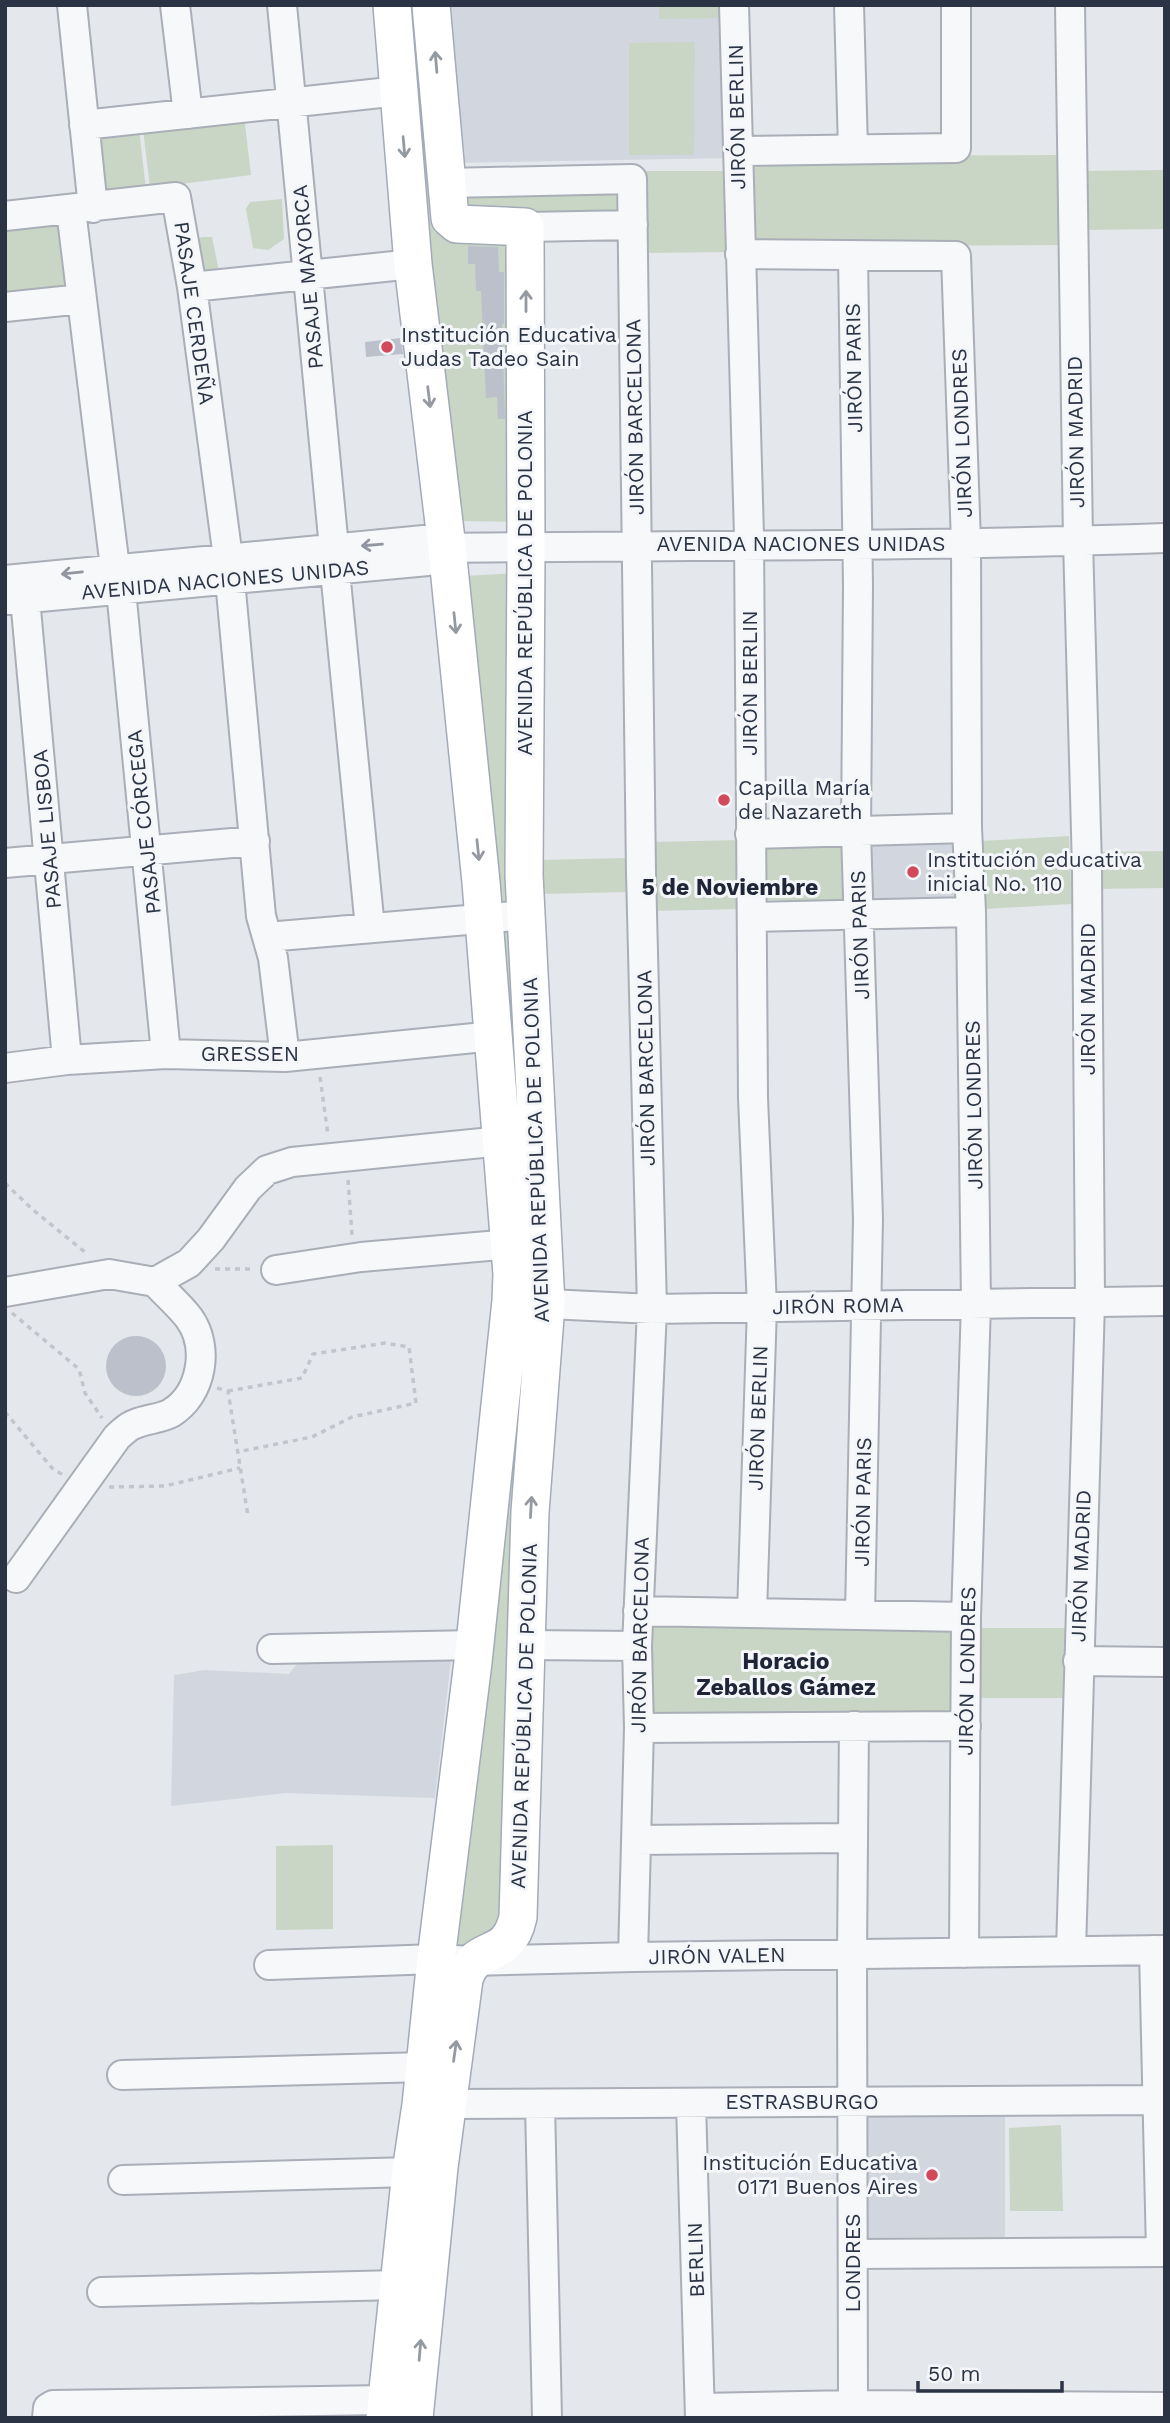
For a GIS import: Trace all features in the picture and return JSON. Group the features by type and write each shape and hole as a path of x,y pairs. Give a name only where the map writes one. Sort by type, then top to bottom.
{"main road":[{"name":"AVENIDA REPÚBLICA DE POLONIA","path":"392,5 413,264 485,929 511,1244 528,1303 475,1644 436,1959 398,2285 395,2412"},
{"path":"431,5 450,218 457,224 525,228"},
{"name":"AVENIDA REPÚBLICA DE POLONIA","path":"472,1961 507,1943 515,1931 518,1917 530,1512 524,861 525,228"},
{"path":"485,929 526,925"},
{"path":"395,2412 426,2283 464,1979 472,1961"}],"street":[{"name":"PASAJE CÓRCEGA","path":"72,5 84,125 82,299 118,579 166,1054"},
{"path":"176,5 188,114"},
{"name":"PASAJE MAYORCA","path":"282,5 370,928"},
{"name":"JIRÓN BERLIN","path":"734,5 749,544 750,834 754,916 753,1098 762,1307 752,1614"},
{"path":"849,5 853,149"},
{"path":"738,151 957,148 956,5"},
{"name":"JIRÓN MADRID","path":"1070,5 1078,541 1087,868 1090,1302 1071,1951"},
{"path":"84,125 399,91"},
{"name":"JIRÓN BARCELONA","path":"446,183 632,179 652,1309 638,1611 639,1728 633,1956"},
{"name":"PASAJE CERDEÑA","path":"5,216 176,197 192,287 229,569 261,916 273,958 285,1057"},
{"path":"525,228 633,225"},
{"path":"740,254 853,256"},
{"name":"JIRÓN LONDRES","path":"853,256 956,256 966,543 967,828 971,912 976,1304 966,1617 964,1953"},
{"name":"JIRÓN PARIS","path":"853,256 857,544 856,832 869,1219 860,1615"},
{"path":"192,287 413,264"},
{"path":"5,307 82,299"},
{"name":"AVENIDA NACIONES UNIDAS","path":"12,593 118,579 335,559 424,540 442,548 637,544 966,543 1165,538"},
{"name":"PASAJE LISBOA","path":"12,593 50,859 67,1060"},
{"path":"750,834 967,828"},
{"path":"5,863 255,841"},
{"path":"754,916 971,912"},
{"path":"267,937 370,928 485,929"},
{"name":"GRESSEN","path":"5,1068 67,1060 166,1054 285,1057 494,1036"},
{"path":"155,1282 189,1263 211,1239 248,1188 267,1170 292,1162 502,1141"},
{"path":"276,1270 354,1258 511,1244"},
{"path":"5,1292 108,1274 155,1282 190,1318 200,1340 197,1382 190,1396 169,1414 133,1424 117,1437 16,1578"},
{"name":"JIRÓN ROMA","path":"528,1303 652,1309 1165,1301"},
{"path":"638,1611 966,1617"},
{"path":"272,1648 475,1644"},
{"path":"526,1645 637,1646"},
{"path":"1078,1661 1165,1662"},
{"path":"852,1954 854,1726"},
{"path":"639,1728 966,1726"},
{"path":"636,1840 853,1838"},
{"path":"854,2254 1163,2252 1157,2100 1159,1950"},
{"name":"JIRÓN VALEN","path":"269,1965 436,1959 472,1961 633,1956 1159,1950"},
{"name":"LONDRES","path":"852,1954 853,2405"},
{"path":"122,2075 425,2067"},
{"name":"ESTRASBURGO","path":"448,2104 1157,2100"},
{"name":"BERLIN","path":"691,2103 700,2413"},
{"path":"540,2104 547,2418"},
{"path":"123,2180 411,2172"},
{"path":"102,2292 398,2285"},
{"path":"700,2413 853,2405 1009,2412 1162,2411"},
{"path":"50,2412 395,2412"}],"path":[{"path":"317,1054 338,1157 354,1258"},
{"path":"5,1183 32,1209 96,1261"},
{"path":"189,1263 213,1269 276,1270"},
{"path":"5,1307 79,1369 85,1393 117,1437"},
{"path":"197,1382 228,1391 302,1378 313,1354 384,1343 409,1347 416,1404 352,1417 312,1437 237,1452"},
{"path":"228,1391 248,1516"},
{"path":"5,1412 52,1468 80,1487 165,1486 240,1468"}],"shaded area":[{"path":"448,5 730,5 732,158 454,163"},
{"name":"Institución educativa inicial No. 110","path":"963,833 967,909 863,912 860,836"},
{"path":"308,1650 452,1651 435,1798 286,1793 171,1806 174,1675 205,1670 289,1674"},
{"name":"Institución Educativa 0171 Buenos Aires","path":"859,2113 1005,2113 1005,2237 860,2238"}],"green space":[{"path":"406,5 424,5 448,229 507,232 518,522 458,521"},
{"path":"659,5 721,5 721,18 659,19"},
{"path":"695,42 694,155 629,155 629,43"},
{"path":"244,116 251,175 150,188 143,129"},
{"path":"139,129 146,189 97,196 91,136"},
{"path":"1058,155 1061,245 749,247 748,156"},
{"path":"1165,170 1165,229 1080,230 1079,171"},
{"path":"639,171 732,171 733,252 641,253"},
{"path":"612,193 617,197 618,213 463,213 457,195"},
{"path":"282,199 284,239 268,250 253,248 246,209 250,202"},
{"path":"68,213 78,297 5,304 5,219"},
{"path":"212,237 220,276 195,275 194,240"},
{"path":"517,573 532,1272 463,576"},
{"path":"1069,836 1072,904 985,909 981,841"},
{"path":"742,840 743,909 650,911 649,842"},
{"path":"763,842 849,842 848,901 762,900"},
{"path":"1165,851 1165,888 1094,889 1094,852"},
{"path":"626,858 627,892 541,894 540,860"},
{"path":"527,1314 513,1915 488,1945 456,1946 451,1941"},
{"path":"651,1614 962,1618 964,1715 650,1717"},
{"path":"975,1628 1066,1628 1065,1698 974,1698"},
{"path":"333,1845 333,1929 276,1930 276,1846"},
{"path":"1061,2125 1063,2211 1010,2211 1009,2128"}],"building":[{"path":"468,246 498,247 499,272 504,272 502,324 505,419 498,419 497,397 486,398 481,291 476,291 475,264 468,264"},
{"name":"Institución Educativa Judas Tadeo Sain","path":"401,338 403,354 366,357 365,342"},
{"path":"130,1336 142,1336 161,1349 166,1366 164,1378 153,1391 142,1396 130,1396 111,1383 106,1372 106,1360 119,1341"}],"place":[{"name":"Institución Educativa Judas Tadeo Sain","path":"387,347"},
{"name":"Capilla María de Nazareth","path":"724,800"},
{"name":"Institución educativa inicial No. 110","path":"913,872"},
{"name":"Institución Educativa 0171 Buenos Aires","path":"932,2175"}],"district":[{"name":"5 de Noviembre","path":"730,887"},
{"name":"Horacio Zeballos Gámez","path":"786,1674"}]}
